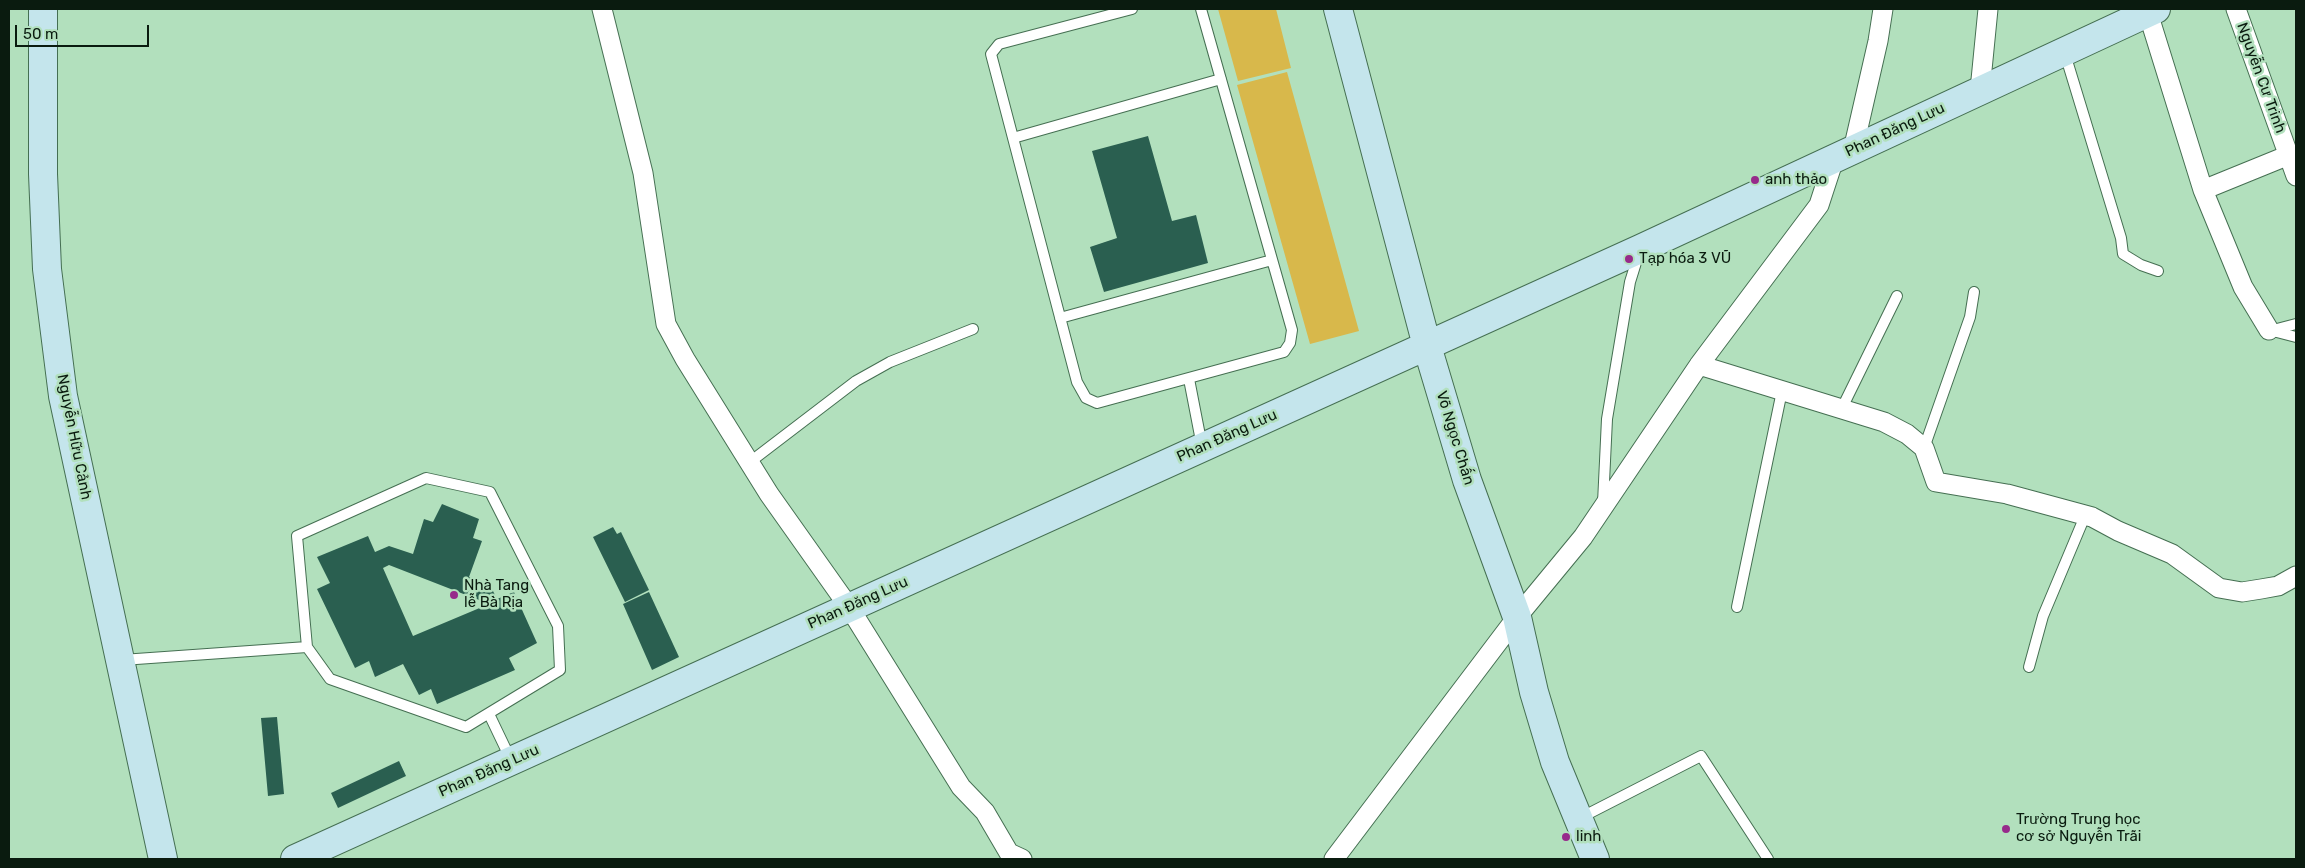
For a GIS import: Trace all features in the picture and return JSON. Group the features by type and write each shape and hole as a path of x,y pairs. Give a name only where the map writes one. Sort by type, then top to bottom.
{"street":[{"name":"Nguyễn Hữu Cảnh","path":"43,9 43,174 47,269 63,396 122,660 163,859"},
{"path":"602,9 643,173 666,324 684,360 750,462 849,607 961,787 985,812 1009,853 1022,859"},
{"name":"Võ Ngọc Chấn","path":"1338,9 1427,346 1466,480 1517,618 1534,692 1555,762 1596,859"},
{"path":"1334,859 1517,618 1583,537 1699,365 1819,205 1843,155 1878,41 1883,9"},
{"path":"1980,90 1988,9"},
{"name":"Nguyễn Cư Trinh","path":"2236,9 2296,176"},
{"path":"2152,11 2203,190 2243,287 2270,330"},
{"name":"Phan Đăng Lưu","path":"295,859 1640,249 2064,50 2152,11"},
{"path":"2203,190 2289,156"},
{"path":"1699,365 1884,422 1907,434 1924,448 1936,482 2007,494 2085,516 2172,554 2197,574 2220,588 2242,592 2278,586 2296,576"},
{"path":"998,859 1000,840"}],"lane":[{"path":"1132,9 999,44 991,54 1077,382 1086,398 1097,403 1284,352 1290,343 1292,330 1201,9"},
{"path":"2064,50 2121,238 2123,254 2141,265 2158,271"},
{"path":"1013,138 1221,79"},
{"path":"1602,508 1607,419 1630,282 1640,249"},
{"path":"1060,318 1272,260"},
{"path":"1924,448 1970,317 1974,292"},
{"path":"1842,408 1897,296"},
{"path":"2270,330 2296,324"},
{"path":"750,462 856,381 890,362 973,328"},
{"path":"2270,330 2296,338"},
{"path":"1189,379 1202,447"},
{"path":"1737,607 1782,391"},
{"path":"426,478 490,492 558,626 560,670 466,727 330,679 307,647 297,536 426,478"},
{"path":"2029,667 2043,616 2085,516"},
{"path":"122,660 307,647"},
{"path":"489,714 511,761"},
{"path":"1578,819 1701,756 1768,859"}],"shaded area":[{"path":"1218,9 1276,9 1291,68 1238,81"},
{"path":"1287,72 1359,331 1310,344 1237,85"}],"building":[{"path":"1148,136 1172,221 1196,215 1208,263 1104,292 1090,247 1117,238 1092,151"},
{"path":"442,504 479,519 473,538 482,541 469,577 490,585 497,599 514,592 537,643 509,658 515,670 437,704 431,689 419,695 403,664 375,677 369,661 355,668 317,589 330,583 317,557 368,536 375,552 389,546 413,554 424,519 433,522","holes":["389,565 479,600 482,607 413,636 383,568"]},
{"path":"613,527 617,534 621,532 649,590 625,602 593,537"},
{"path":"649,592 679,657 652,670 623,604"},
{"path":"277,717 284,794 268,796 261,718"},
{"path":"399,761 406,776 338,808 331,793"}],"place":[{"name":"anh thảo","path":"1755,180"},
{"name":"Tạp hóa 3 VŨ","path":"1629,259"},
{"name":"Nhà Tang lễ Bà Rịa","path":"454,595"},
{"name":"Trường Trung học cơ sở Nguyễn Trãi","path":"2006,829"},
{"name":"linh","path":"1566,837"}]}
